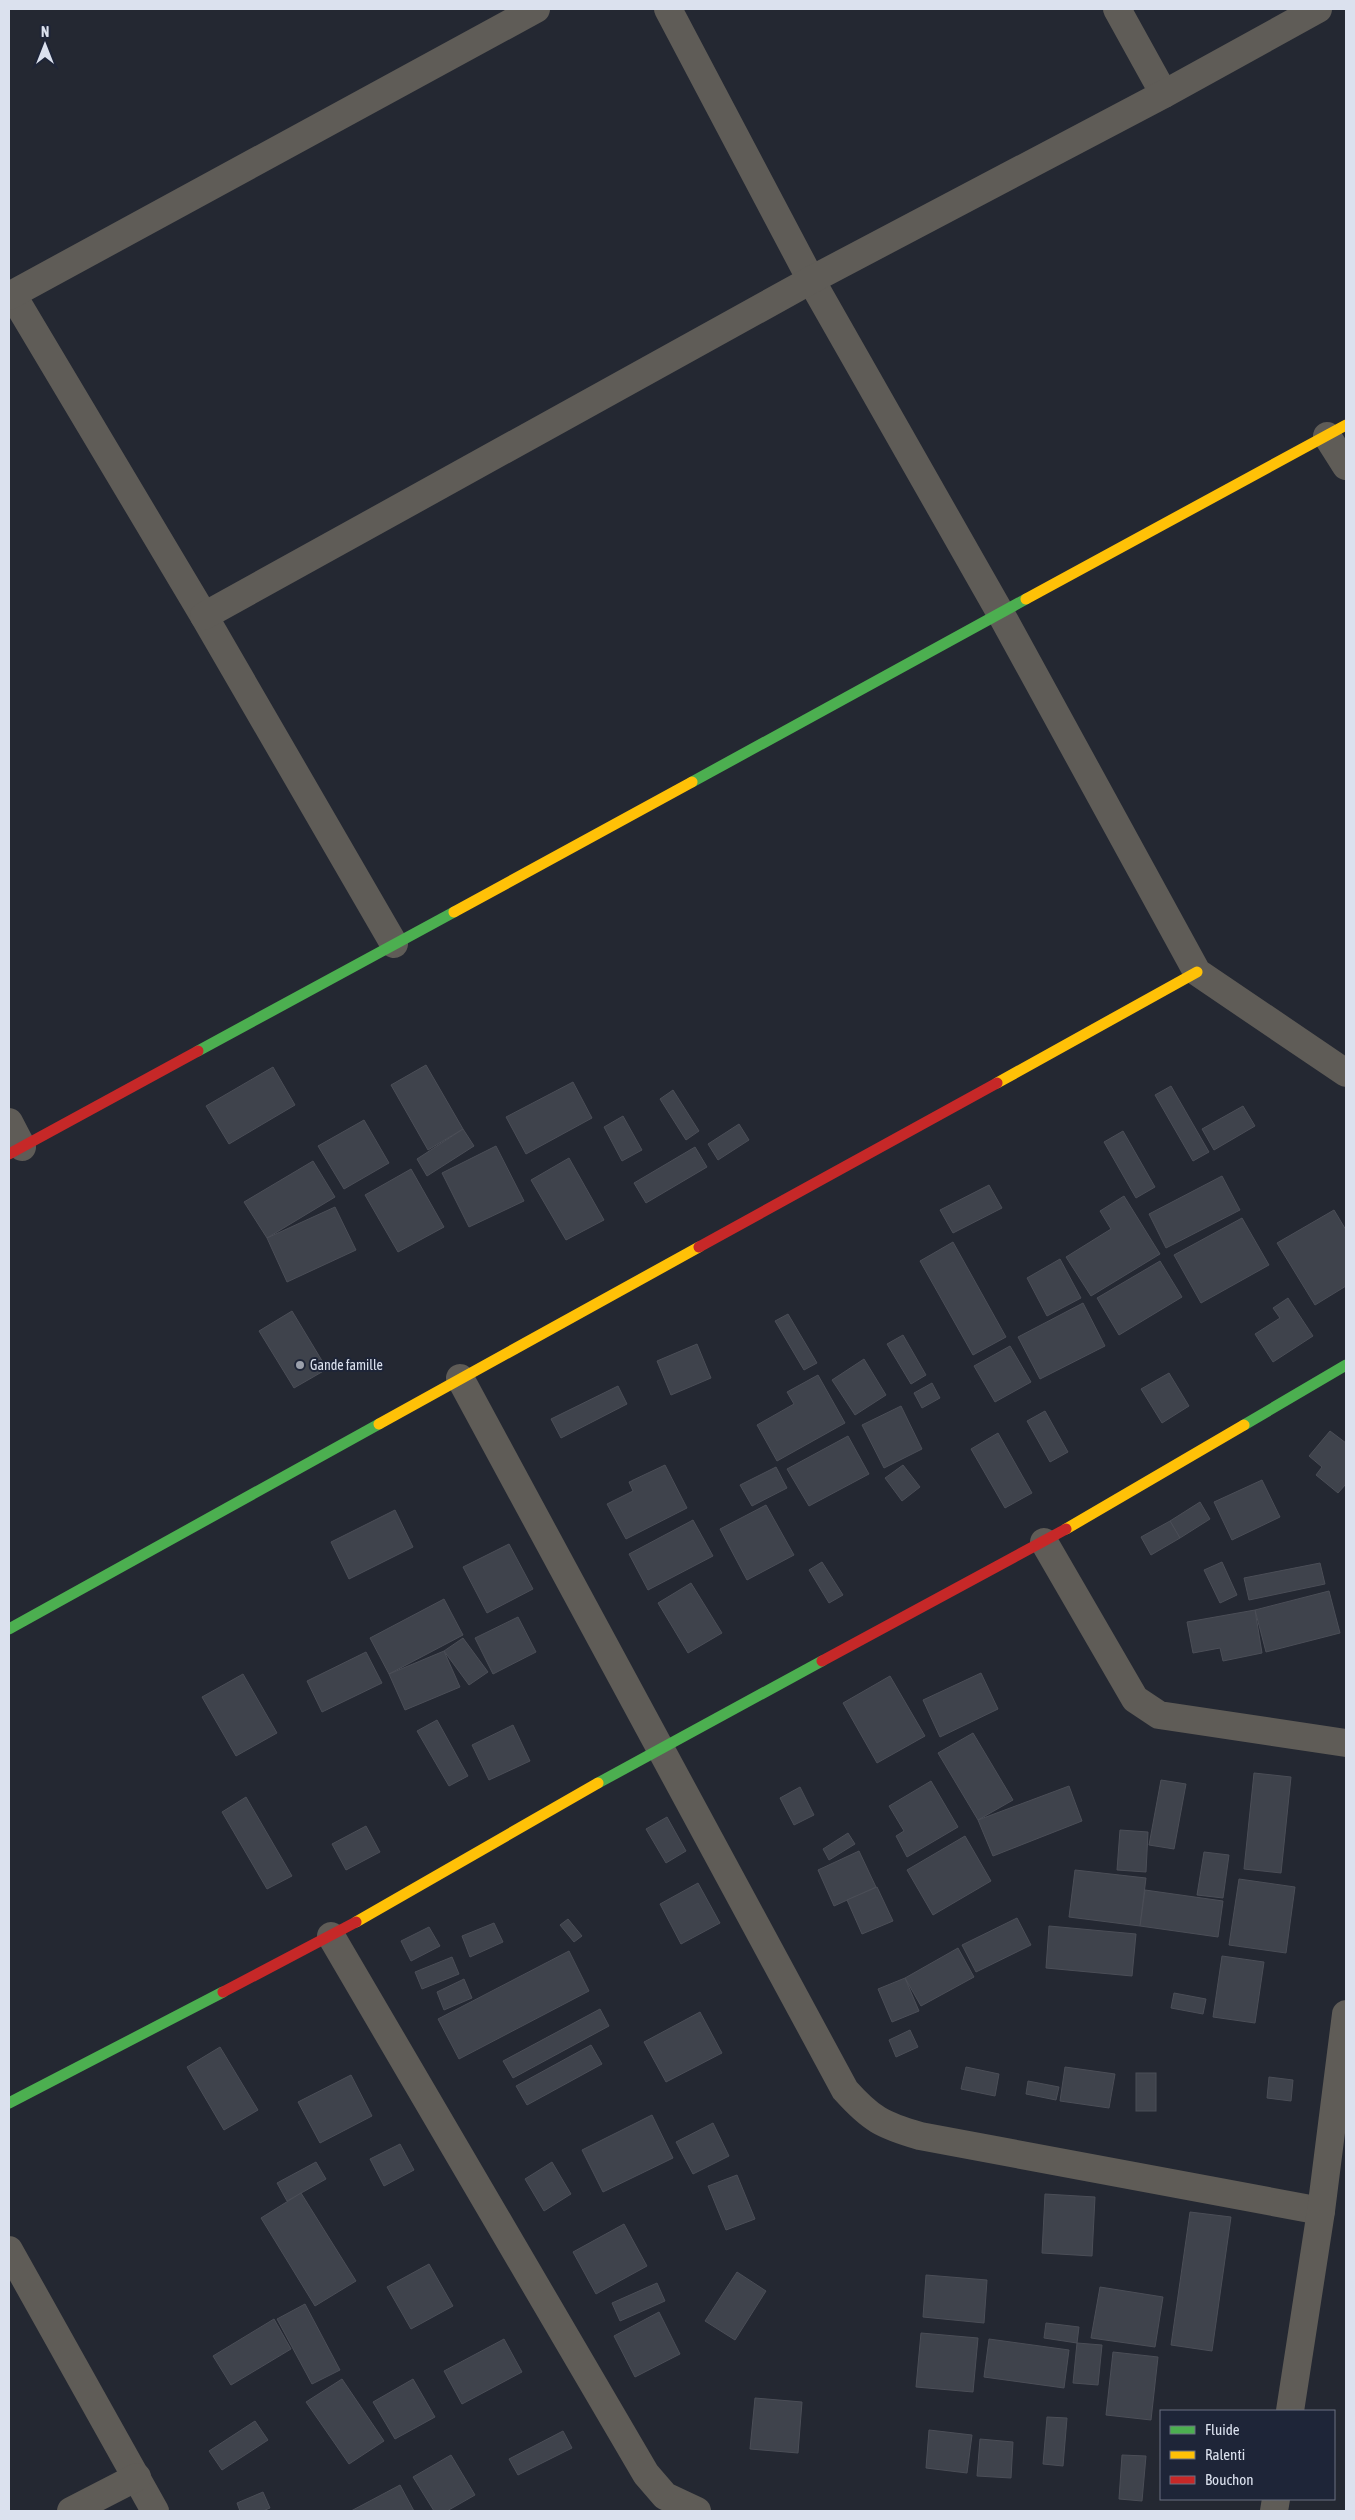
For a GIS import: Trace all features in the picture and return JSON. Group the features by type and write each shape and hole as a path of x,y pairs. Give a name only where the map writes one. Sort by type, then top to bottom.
{"street":[{"path":"394,944 204,616 10,295 536,9"},
{"path":"668,9 811,280 1001,614 1197,972 1346,1073"},
{"path":"1117,9 1164,94"},
{"path":"204,616 811,280 1164,94 1318,9"},
{"path":"9,1122 16,1151 1336,431 1346,466"},
{"path":"9,1629 1197,972"},
{"path":"9,2103 331,1936 659,1748 1044,1542 1346,1365"},
{"path":"460,1378 845,2090 867,2114 893,2128 920,2136 1321,2211"},
{"path":"1044,1542 1135,1699 1146,1708 1159,1716 1346,1743"},
{"path":"331,1936 646,2474 665,2496 697,2511"},
{"path":"1290,2410 1321,2211 1346,2014"},
{"path":"9,2250 155,2511"},
{"path":"71,2511 136,2477"}],"building":[{"path":"426,1065 463,1129 428,1150 391,1085"},
{"path":"273,1067 295,1105 229,1144 206,1106"},
{"path":"573,1082 592,1118 526,1154 506,1117"},
{"path":"1171,1086 1209,1152 1193,1161 1155,1095"},
{"path":"673,1090 699,1131 686,1140 660,1099"},
{"path":"1243,1106 1255,1126 1214,1150 1202,1129"},
{"path":"623,1116 642,1150 622,1161 604,1127"},
{"path":"364,1120 389,1163 344,1189 318,1146"},
{"path":"739,1124 749,1140 718,1160 708,1144"},
{"path":"463,1129 474,1146 427,1176 417,1159"},
{"path":"1123,1131 1155,1187 1136,1198 1104,1142"},
{"path":"496,1146 524,1201 469,1227 442,1173"},
{"path":"695,1147 707,1167 646,1203 634,1183"},
{"path":"569,1158 604,1220 566,1240 531,1180"},
{"path":"313,1161 335,1197 267,1238 244,1202"},
{"path":"411,1169 444,1227 398,1252 365,1195"},
{"path":"1222,1176 1240,1210 1166,1248 1149,1214"},
{"path":"989,1185 1002,1208 953,1233 940,1210"},
{"path":"1124,1196 1160,1254 1091,1296 1066,1257 1111,1229 1100,1211"},
{"path":"335,1207 356,1250 287,1282 267,1238"},
{"path":"1334,1210 1346,1230 1346,1286 1315,1305 1277,1243"},
{"path":"1242,1218 1269,1265 1201,1303 1174,1255"},
{"path":"953,1242 1006,1337 973,1355 920,1261"},
{"path":"1060,1259 1081,1298 1047,1316 1027,1278"},
{"path":"1160,1261 1182,1297 1119,1335 1097,1298"},
{"path":"1288,1298 1313,1336 1273,1362 1255,1334 1280,1318 1273,1308"},
{"path":"1083,1303 1105,1346 1040,1379 1018,1337"},
{"path":"292,1311 327,1369 294,1388 259,1331"},
{"path":"788,1314 817,1363 804,1370 775,1321"},
{"path":"903,1335 926,1375 911,1384 887,1344"},
{"path":"697,1344 711,1378 671,1395 657,1361"},
{"path":"1010,1346 1031,1382 995,1402 974,1366"},
{"path":"864,1359 886,1395 855,1415 832,1380"},
{"path":"1169,1373 1189,1406 1162,1423 1141,1389"},
{"path":"818,1375 845,1423 777,1461 757,1425 794,1404 787,1392"},
{"path":"932,1383 940,1398 922,1408 914,1393"},
{"path":"618,1386 627,1404 561,1438 551,1419"},
{"path":"901,1406 922,1449 884,1468 862,1425"},
{"path":"1045,1411 1068,1452 1050,1462 1027,1421"},
{"path":"1330,1431 1346,1443 1346,1484 1338,1493 1316,1475 1322,1467 1309,1456"},
{"path":"998,1433 1032,1493 1005,1508 971,1449"},
{"path":"848,1436 869,1474 809,1506 787,1469"},
{"path":"665,1465 687,1508 626,1539 607,1504 633,1491 629,1482"},
{"path":"903,1465 920,1487 902,1501 885,1478"},
{"path":"776,1467 787,1488 752,1506 740,1485"},
{"path":"1262,1480 1280,1517 1232,1540 1214,1502"},
{"path":"1200,1502 1210,1519 1180,1538 1170,1521"},
{"path":"766,1505 794,1555 747,1580 720,1529"},
{"path":"395,1510 413,1547 349,1579 331,1542"},
{"path":"693,1520 713,1556 648,1590 629,1554"},
{"path":"1170,1521 1180,1538 1151,1555 1141,1537"},
{"path":"509,1544 533,1589 487,1613 463,1567"},
{"path":"822,1562 843,1595 829,1603 809,1570"},
{"path":"1222,1562 1237,1595 1220,1603 1204,1570"},
{"path":"1320,1563 1325,1584 1249,1600 1244,1578"},
{"path":"691,1583 722,1633 688,1653 658,1603"},
{"path":"1329,1591 1340,1633 1266,1652 1255,1610"},
{"path":"444,1599 463,1635 389,1674 370,1638"},
{"path":"1255,1610 1262,1653 1223,1661 1220,1648 1193,1653 1187,1622"},
{"path":"518,1617 536,1652 493,1674 475,1638"},
{"path":"463,1638 488,1672 469,1685 444,1651"},
{"path":"444,1651 460,1687 405,1710 389,1674"},
{"path":"366,1652 382,1683 322,1712 307,1681"},
{"path":"981,1673 998,1709 940,1737 923,1700"},
{"path":"243,1674 277,1733 236,1756 202,1697"},
{"path":"890,1676 925,1736 877,1763 843,1703"},
{"path":"437,1720 468,1776 449,1786 417,1731"},
{"path":"513,1725 530,1761 489,1780 472,1745"},
{"path":"973,1733 1013,1800 978,1820 938,1753"},
{"path":"1254,1773 1291,1777 1281,1873 1244,1869"},
{"path":"1161,1780 1186,1784 1174,1849 1149,1845"},
{"path":"931,1781 958,1827 907,1857 896,1836 904,1831 889,1806"},
{"path":"1069,1786 1082,1821 993,1856 978,1820"},
{"path":"800,1787 814,1815 794,1825 780,1798"},
{"path":"246,1797 292,1876 267,1889 222,1812"},
{"path":"667,1817 686,1851 666,1863 646,1829"},
{"path":"366,1826 380,1852 346,1870 332,1844"},
{"path":"1120,1830 1148,1832 1146,1872 1117,1870"},
{"path":"848,1833 855,1844 829,1860 823,1849"},
{"path":"965,1836 991,1881 933,1915 907,1870"},
{"path":"859,1851 876,1887 834,1906 818,1870"},
{"path":"1204,1852 1229,1855 1223,1898 1197,1895"},
{"path":"1075,1870 1146,1878 1140,1926 1069,1917"},
{"path":"1239,1879 1295,1887 1286,1953 1229,1945"},
{"path":"698,1883 720,1923 681,1944 660,1904"},
{"path":"877,1887 893,1921 862,1934 847,1900"},
{"path":"1145,1890 1223,1901 1218,1937 1140,1926"},
{"path":"1017,1918 1031,1945 976,1972 962,1945"},
{"path":"568,1919 582,1936 574,1942 560,1925"},
{"path":"494,1923 503,1942 470,1957 462,1936"},
{"path":"1049,1926 1136,1934 1132,1976 1046,1968"},
{"path":"429,1927 440,1946 411,1961 401,1941"},
{"path":"958,1948 974,1977 921,2006 905,1978"},
{"path":"569,1951 589,1991 459,2059 438,2019"},
{"path":"1222,1956 1264,1962 1255,2023 1213,2017"},
{"path":"452,1957 459,1974 422,1989 415,1972"},
{"path":"905,1978 919,2011 892,2022 878,1989"},
{"path":"464,1979 472,1998 444,2010 437,1992"},
{"path":"1174,1993 1206,1999 1203,2014 1171,2008"},
{"path":"600,2009 609,2026 513,2078 503,2061"},
{"path":"700,2012 722,2053 666,2082 644,2042"},
{"path":"910,2030 918,2047 896,2057 889,2040"},
{"path":"591,2045 602,2064 527,2105 516,2086"},
{"path":"220,2047 258,2110 224,2130 187,2067"},
{"path":"966,2067 999,2074 995,2096 961,2089"},
{"path":"1065,2067 1115,2074 1109,2108 1060,2101"},
{"path":"1136,2073 1156,2073 1156,2111 1136,2111"},
{"path":"351,2075 372,2116 320,2143 298,2102"},
{"path":"1269,2077 1293,2080 1291,2101 1267,2098"},
{"path":"1028,2081 1059,2087 1056,2100 1026,2094"},
{"path":"652,2115 673,2158 603,2192 582,2150"},
{"path":"713,2123 729,2156 693,2174 676,2142"},
{"path":"400,2144 414,2170 384,2186 370,2159"},
{"path":"316,2162 326,2179 287,2201 277,2183"},
{"path":"552,2162 571,2194 544,2211 525,2179"},
{"path":"737,2175 755,2219 726,2230 708,2186"},
{"path":"301,2193 356,2281 315,2306 261,2218"},
{"path":"1045,2194 1095,2197 1092,2256 1042,2253"},
{"path":"1190,2212 1231,2217 1212,2351 1171,2345"},
{"path":"624,2224 647,2266 596,2294 573,2252"},
{"path":"429,2264 453,2306 411,2329 387,2287"},
{"path":"737,2272 766,2291 735,2340 705,2321"},
{"path":"926,2275 987,2280 984,2323 923,2317"},
{"path":"657,2283 665,2301 620,2321 612,2303"},
{"path":"1100,2287 1163,2297 1155,2347 1091,2338"},
{"path":"305,2304 340,2370 312,2384 277,2319"},
{"path":"659,2312 680,2354 635,2377 614,2336"},
{"path":"274,2319 291,2349 231,2385 213,2356"},
{"path":"1046,2323 1079,2327 1077,2343 1044,2338"},
{"path":"921,2333 978,2338 973,2392 916,2387"},
{"path":"504,2339 522,2372 462,2404 444,2371"},
{"path":"989,2339 1069,2350 1064,2388 984,2377"},
{"path":"1077,2343 1102,2345 1098,2385 1073,2383"},
{"path":"1113,2352 1158,2357 1151,2420 1106,2415"},
{"path":"342,2379 384,2441 349,2464 306,2402"},
{"path":"413,2379 435,2417 395,2439 373,2402"},
{"path":"755,2398 802,2402 798,2453 750,2449"},
{"path":"1047,2417 1067,2418 1063,2466 1043,2464"},
{"path":"255,2421 268,2440 222,2470 209,2451"},
{"path":"929,2430 972,2435 967,2473 926,2468"},
{"path":"563,2431 572,2448 518,2475 509,2459"},
{"path":"980,2439 1013,2442 1011,2478 977,2476"},
{"path":"451,2455 475,2495 447,2511 434,2511 413,2477"},
{"path":"1122,2455 1146,2456 1142,2501 1119,2499"},
{"path":"400,2485 414,2511 351,2511"},
{"path":"263,2492 270,2508 263,2511 240,2511 237,2503"}],"traffic: fast":[{"path":"692,782 1026,599"},
{"path":"198,1051 454,912"},
{"path":"1244,1425 1346,1365"},
{"path":"9,1629 379,1424"},
{"path":"598,1783 822,1661"},
{"path":"9,2103 223,1992"}],"traffic: slow":[{"path":"1026,599 1346,425"},
{"path":"454,912 692,782"},
{"path":"997,1083 1197,972"},
{"path":"379,1424 699,1247"},
{"path":"1066,1529 1244,1425"},
{"path":"356,1922 598,1783"}],"traffic: jam":[{"path":"9,1154 198,1051"},
{"path":"699,1247 997,1083"},
{"path":"822,1661 1066,1529"},
{"path":"223,1992 356,1922"}],"place":[{"name":"Gande famille","path":"300,1365"}]}
